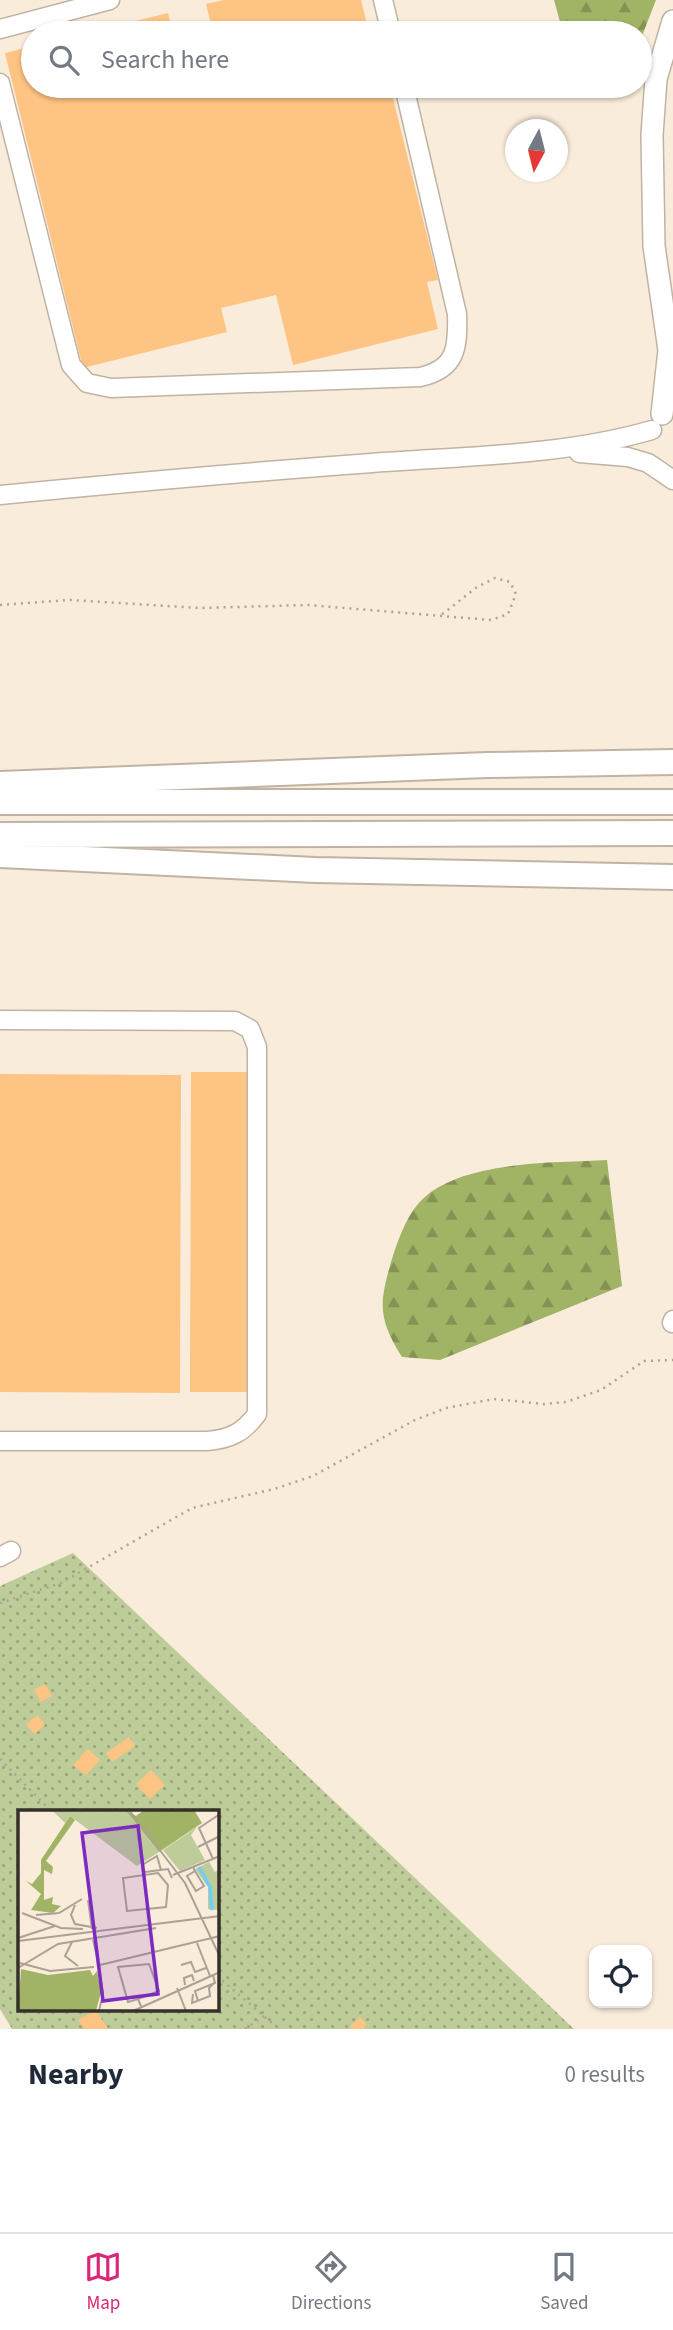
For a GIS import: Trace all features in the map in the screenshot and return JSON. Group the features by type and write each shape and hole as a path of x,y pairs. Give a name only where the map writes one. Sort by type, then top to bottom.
{"highway":[{"path":"0,784 487,765 673,762"},
{"path":"0,802 673,802"},
{"path":"0,835 673,833"},
{"path":"0,855 315,870 673,879"}],"main road":[{"path":"662,417 671,355 654,246 652,135 656,79 673,21"}],"street":[{"path":"30,21 110,0"},
{"path":"383,0 388,21"},
{"path":"0,29 21,23"},
{"path":"0,83 71,365 87,383 111,388 420,377 438,373 449,363 457,343 457,314 407,98"},
{"path":"0,495 266,470 513,453 597,442 662,417"},
{"path":"662,417 649,447 669,479"},
{"path":"513,453 618,456 648,463 669,479"},
{"path":"0,1020 235,1021 250,1029 257,1048 257,1414 247,1428 229,1439 0,1441"}],"path":[{"path":"0,605 70,600 200,608 308,605 472,620 501,618 513,608 516,594 510,582 495,578 477,587 440,616"},
{"path":"0,1603 74,1577 151,1529 191,1508 274,1489 313,1476 415,1420 446,1408 494,1399 544,1404 566,1402 601,1390 644,1361 673,1360"},
{"path":"0,1759 50,1810"},
{"path":"219,1978 279,2029"},
{"path":"245,2029 264,2016"}],"green space":[{"path":"554,0 656,0 648,21 560,21"},
{"path":"607,1160 622,1286 440,1360 402,1357 385,1321 384,1289 399,1239 418,1204 435,1190 456,1179 480,1172 534,1164"},
{"path":"73,1553 574,2029 12,2029 0,2009 0,1586"}],"building":[{"path":"224,0 361,0 366,21 210,21 206,4"},
{"path":"168,13 170,21 135,21"},
{"path":"21,49 21,98 393,98 438,280 427,282 438,329 293,365 276,295 221,308 227,332 83,368 5,53"},
{"path":"191,1072 249,1072 249,1392 190,1392"},
{"path":"0,1074 181,1075 180,1393 0,1392"},
{"path":"45,1684 52,1696 41,1702 34,1690"},
{"path":"38,1715 45,1725 34,1734 26,1724"},
{"path":"129,1737 135,1746 112,1762 106,1753"},
{"path":"88,1749 100,1760 86,1775 73,1765"},
{"path":"151,1770 165,1785 150,1799 136,1784"},
{"path":"97,2011 108,2029 84,2029 78,2020"},
{"path":"360,2017 367,2024 363,2029 352,2029 350,2027"}]}
